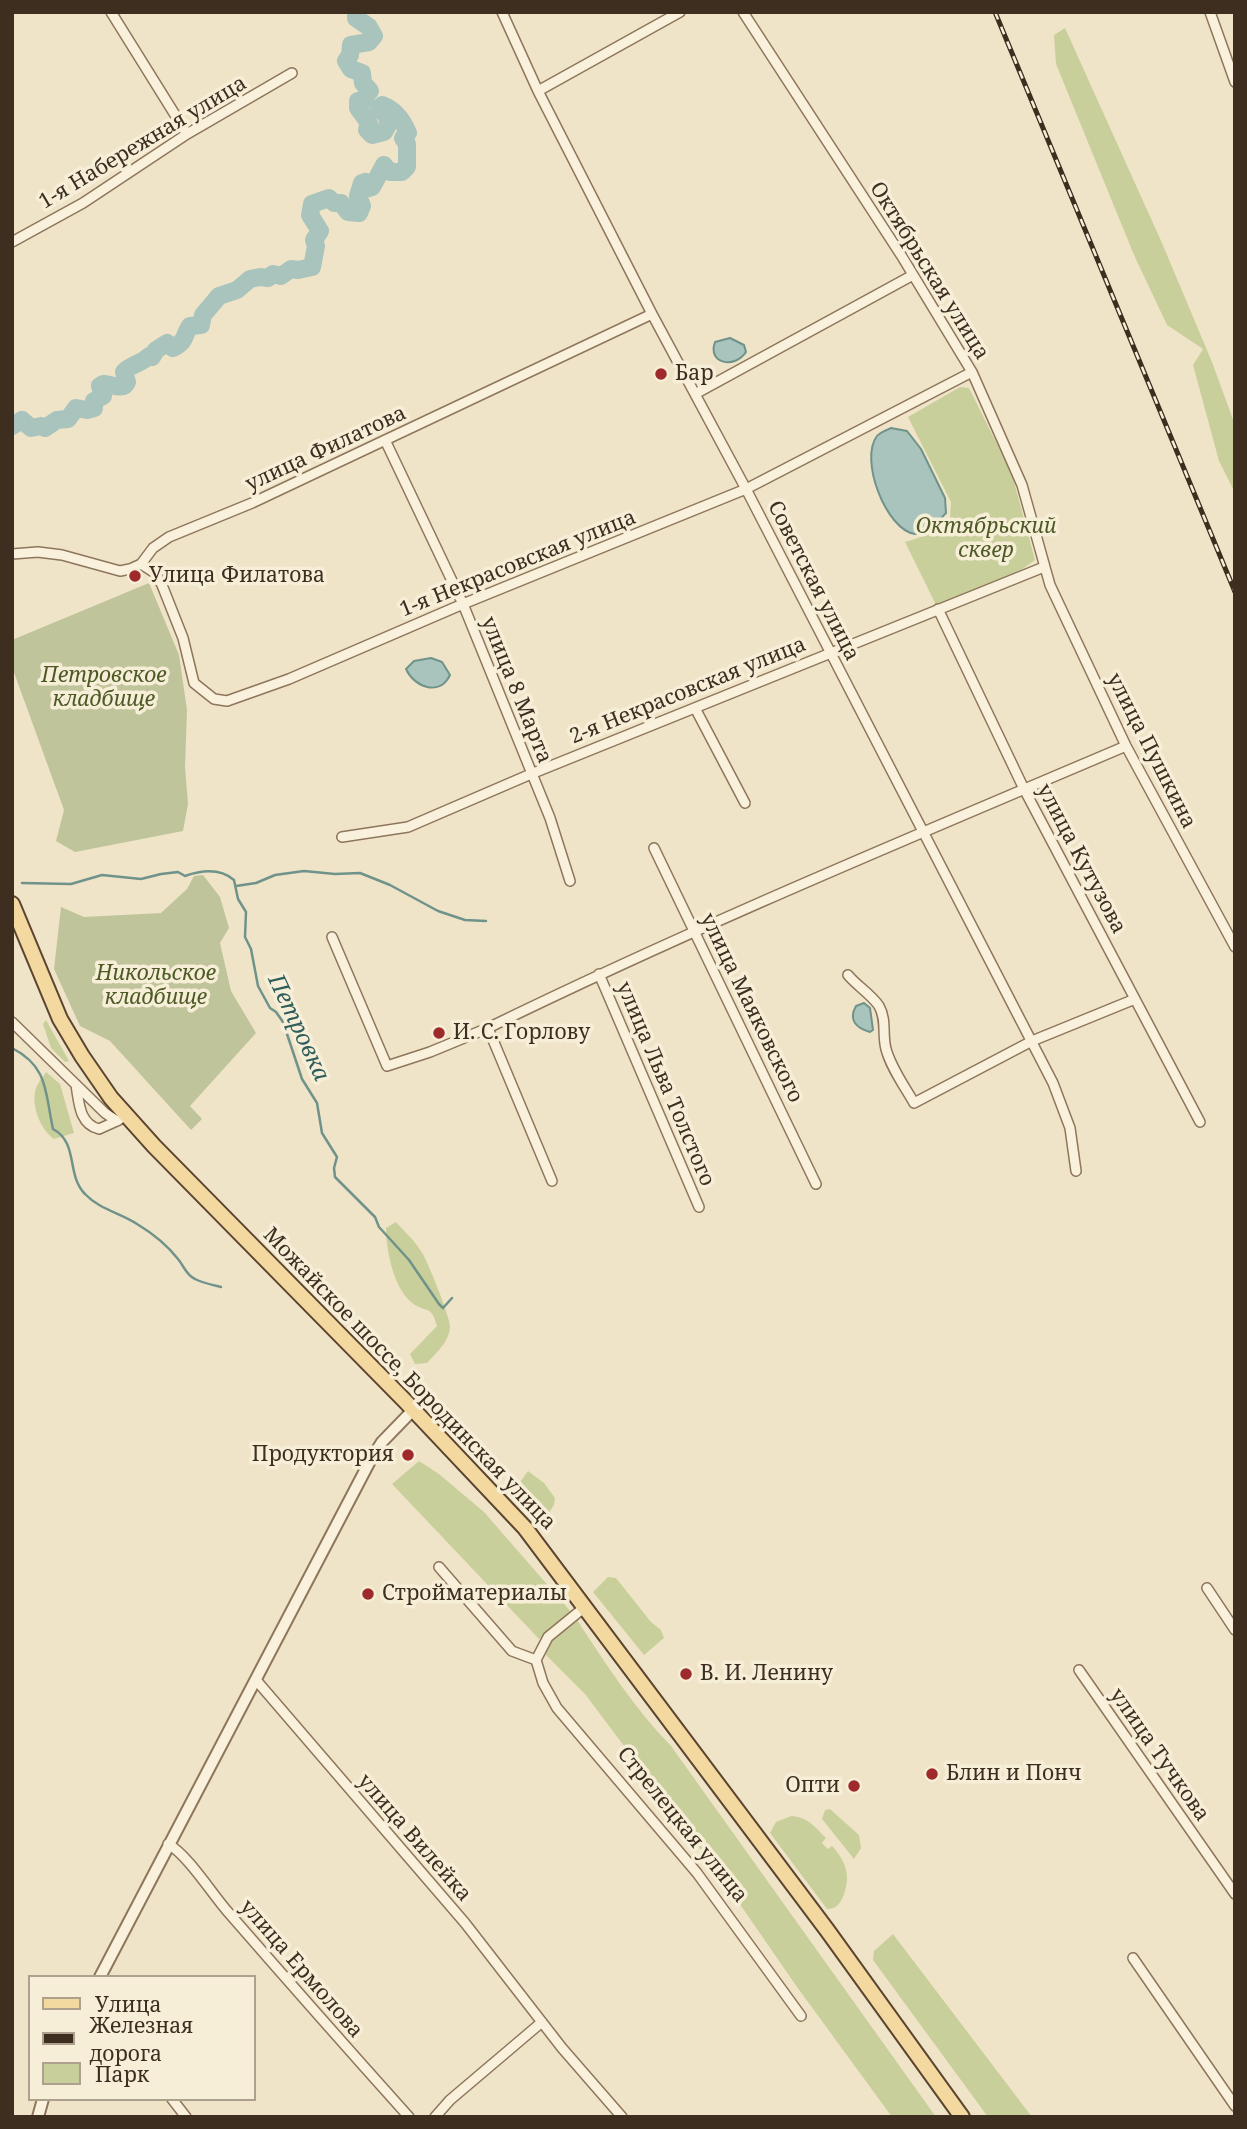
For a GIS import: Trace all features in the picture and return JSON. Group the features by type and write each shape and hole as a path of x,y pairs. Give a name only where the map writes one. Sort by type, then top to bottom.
{"main road":[{"name":"Можайское шоссе, Бородинская улица","path":"12,904 60,1018 121,1118 517,1518 586,1606 854,1966 962,2117"}],"street":[{"path":"111,12 187,134"},
{"name":"Советская улица","path":"502,12 538,91 652,314 746,489 1053,1083 1070,1128 1076,1171"},
{"path":"538,91 680,12"},
{"name":"Октябрьская улица","path":"744,12 972,372 1022,485 1044,567"},
{"path":"1210,12 1235,82"},
{"name":"1-я Набережная улица","path":"12,242 83,203 187,134 292,73"},
{"path":"695,394 912,275"},
{"name":"улица Филатова","path":"141,565 153,548 169,537 252,503 652,314"},
{"name":"1-я Некрасовская улица","path":"141,565 155,573 162,585 183,638 194,683 214,699 228,701 289,679 463,604 746,489 972,372"},
{"name":"улица 8 Марта","path":"385,440 463,604 550,818 570,881"},
{"path":"12,555 38,552 62,555 120,571 141,565"},
{"name":"2-я Некрасовская улица","path":"342,837 408,827 531,774 1044,567"},
{"name":"улица Пушкина","path":"1044,567 1126,746 1235,947"},
{"name":"улица Кутузова","path":"938,609 1024,789 1200,1122"},
{"path":"695,708 745,803"},
{"path":"332,937 387,1066 488,1028 694,931 1126,746"},
{"name":"улица Маяковского","path":"654,848 816,1184"},
{"name":"улица Льва Толстого","path":"599,974 698,1207"},
{"path":"848,975 858,987 871,996 881,1010 886,1048 914,1103 1032,1041 1135,999"},
{"path":"12,1022 76,1085 121,1118 99,1129 88,1124 81,1112 76,1085"},
{"path":"488,1028 552,1181"},
{"path":"101,1975 370,1461 382,1442 413,1410"},
{"path":"439,1567 512,1651 536,1660 548,1637 586,1606"},
{"path":"1207,1588 1235,1630"},
{"name":"Стрелецкая улица","path":"536,1660 543,1683 557,1708 697,1873 801,2016"},
{"name":"улица Тучкова","path":"1079,1670 1235,1894"},
{"name":"улица Вилейка","path":"256,1680 464,1923 541,2022 622,2117"},
{"name":"улица Ермолова","path":"168,1844 186,1859 219,1902 409,2117"},
{"path":"1133,1958 1235,2106"},
{"path":"435,2117 450,2100 541,2022"},
{"path":"174,2101 186,2117"}],"green space":[{"path":"1065,28 1162,243 1212,362 1235,425 1235,493 1219,461 1193,365 1203,349 1167,325 1134,255 1056,64 1054,35"},
{"name":"Октябрьский сквер","path":"960,387 969,388 1012,474 1035,560 1021,570 936,605 905,542 929,533 945,523 950,518 951,502 908,417"},
{"name":"Петровское кладбище","path":"149,583 179,655 187,710 185,767 188,804 183,831 75,852 56,841 64,810 12,667 12,640"},
{"name":"Никольское кладбище","path":"203,875 220,897 229,928 220,943 231,991 256,1033 190,1106 202,1119 191,1130 110,1041 80,1026 54,969 61,907 84,917 161,913 187,889 194,876"},
{"path":"46,1020 69,1061 65,1062 51,1048 43,1024"},
{"path":"46,1072 60,1084 74,1133 54,1139 41,1124 34,1098 39,1082"},
{"path":"396,1222 424,1256 449,1321 445,1341 427,1363 415,1364 410,1354 437,1326 431,1312 408,1299 397,1281 390,1259 386,1228"},
{"path":"419,1461 439,1474 484,1512 572,1613 539,1639 392,1484"},
{"path":"528,1471 544,1483 555,1498 548,1514 530,1502 518,1485"},
{"path":"608,1577 616,1578 651,1622 661,1630 664,1638 644,1655 593,1592"},
{"path":"577,1620 621,1685 671,1746 936,2117 892,2117 719,1874 621,1742 585,1694 546,1655 548,1644"},
{"path":"830,1809 859,1835 861,1848 854,1859 822,1819 825,1810"},
{"path":"791,1816 807,1820 815,1826 826,1838 822,1843 828,1849 832,1846 844,1864 847,1883 842,1900 835,1907 827,1909 770,1833 776,1822"},
{"path":"893,1934 1032,2117 988,2117 873,1960 874,1951"}],"water":[{"path":"730,338 744,345 746,352 735,361 723,362 715,355 715,342"},
{"path":"891,428 907,431 921,449 945,498 946,513 932,527 919,534 904,530 894,520 885,507 873,476 872,447 878,435"},
{"path":"431,658 442,662 450,675 446,682 434,688 415,681 406,669 414,661"},
{"path":"864,1003 870,1008 873,1030 870,1032 857,1026 853,1019 856,1006"}],"waterway":[{"path":"12,426 22,420 31,428 45,428 57,420 68,419 76,408 94,408 94,401 103,396 100,386 125,385 127,382 124,372 127,369 149,356 152,357 156,350 167,343 173,348 183,341 190,326 201,325 203,315 219,296 237,290 250,279 268,278 273,274 281,276 291,269 312,267 316,246 314,240 320,231 310,215 312,204 329,198 334,203 341,203 348,212 359,213 362,206 358,196 362,183 372,187 384,165 390,172 402,172 407,167 407,144 403,138 408,133 398,116 382,105 379,108 387,116 388,125 384,132 372,135 367,130 369,123 358,108 358,101 365,100 370,91 363,83 362,73 351,69 346,61 351,45 369,42 374,36 369,27 356,18 356,12"},
{"name":"Петровка","path":"22,883 71,884 102,875 141,879 178,872 185,876 211,871 223,873 234,880 238,899 246,912 245,937 251,949 258,986 270,1008 283,1022 302,1079 317,1103 322,1133 337,1157 335,1177 375,1217 379,1227 409,1260 439,1304 443,1308 452,1298"},
{"path":"236,886 256,883 275,875 304,871 360,873 390,885 438,911 465,920 486,921"},
{"path":"12,1048 24,1055 39,1072 53,1129 66,1142 76,1178 85,1194 154,1235 192,1277 221,1287"}],"railway":[{"path":"995,12 1235,592"}],"place":[{"name":"Бар","path":"661,374"},
{"name":"Улица Филатова","path":"135,576"},
{"name":"И. С. Горлову","path":"439,1033"},
{"name":"Продуктория","path":"408,1455"},
{"name":"Стройматериалы","path":"368,1594"},
{"name":"В. И. Ленину","path":"686,1674"},
{"name":"Блин и Понч","path":"932,1774"},
{"name":"Опти","path":"854,1786"}]}
